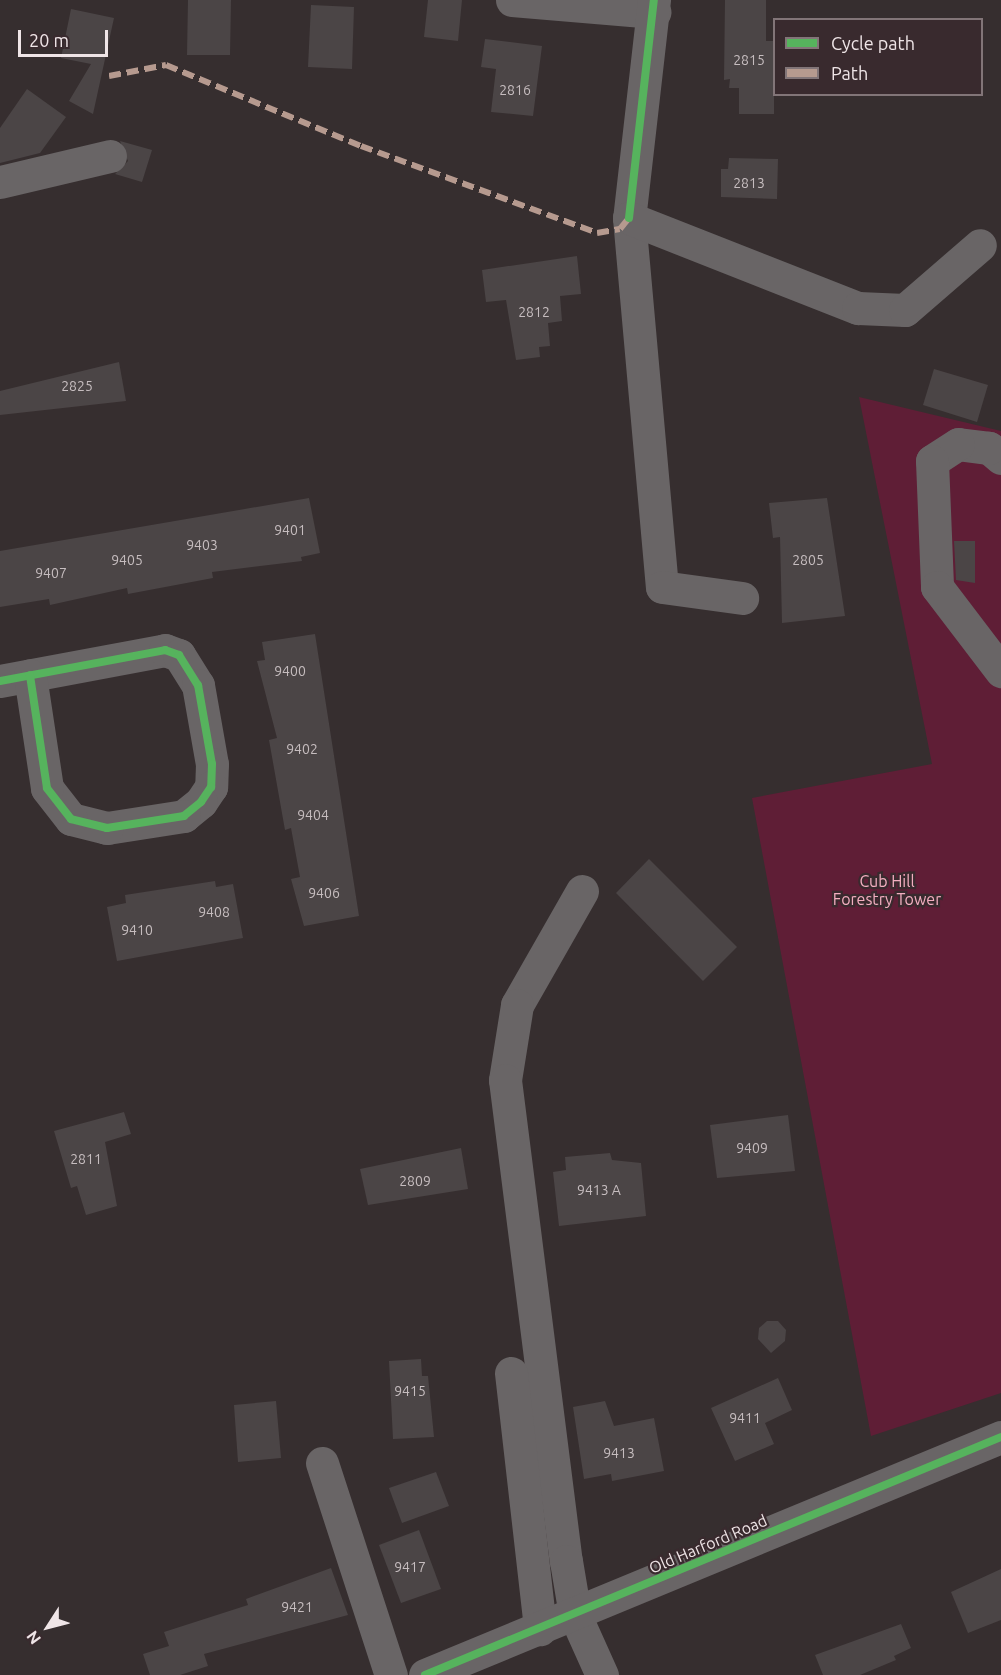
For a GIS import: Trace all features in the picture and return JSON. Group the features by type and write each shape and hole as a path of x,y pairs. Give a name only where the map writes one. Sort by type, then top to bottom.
{"street":[{"path":"512,0 654,6 629,218 662,586 742,598"},
{"path":"0,182 110,156"},
{"path":"629,218 858,308 905,310 981,245"},
{"path":"1001,458 989,448 958,444 932,461 937,587 1001,671"},
{"path":"165,650 179,655 198,685 212,764 210,787 201,802 184,816 107,828 71,819 47,788 15,678 165,650"},
{"path":"582,891 517,1005 505,1080 575,1615 602,1675"},
{"path":"511,1373 540,1629"},
{"name":"Old Harford Road","path":"425,1675 575,1615 1001,1437"},
{"path":"322,1463 391,1675"}],"green space":[{"name":"Cub Hill Forestry Tower","path":"859,397 1001,431 1001,1393 871,1436 752,798 932,764"}],"building":[{"path":"188,0 231,0 230,55 187,55"},
{"path":"428,0 462,0 458,41 424,37"},
{"path":"725,0 766,0 766,41 773,41 774,114 739,114 739,88 729,88 730,79 724,80"},
{"path":"311,5 354,7 352,69 308,67"},
{"path":"71,9 114,18 93,114 69,101 91,64 61,58"},
{"path":"485,39 542,46 533,116 491,112 496,69 481,67"},
{"path":"27,89 66,117 40,153 0,163 0,128"},
{"path":"120,141 152,150 142,182 115,174 128,161"},
{"path":"729,158 778,159 777,199 721,197 721,169 728,169"},
{"path":"577,256 581,294 560,296 562,321 548,323 550,346 539,347 540,357 516,360 506,300 486,302 482,270"},
{"path":"119,362 126,401 0,415 0,391"},
{"path":"934,369 988,385 977,422 923,405"},
{"path":"309,498 320,553 301,557 302,561 212,572 213,578 128,594 127,588 50,605 49,599 0,607 0,551"},
{"path":"827,498 845,616 782,623 780,537 773,538 769,503"},
{"path":"954,541 975,541 975,583 956,580"},
{"path":"315,634 359,916 304,926 291,879 300,877 291,828 285,830 269,740 277,738 257,661 265,660 262,642"},
{"path":"649,859 737,947 703,981 616,893"},
{"path":"215,881 216,887 233,884 243,938 117,961 107,907 126,903 125,895"},
{"path":"124,1112 131,1134 105,1142 117,1206 86,1215 77,1186 71,1188 54,1131"},
{"path":"788,1115 795,1171 717,1178 710,1125"},
{"path":"461,1148 468,1189 368,1205 360,1169"},
{"path":"610,1153 612,1160 641,1163 646,1216 559,1226 553,1172 566,1170 565,1157"},
{"path":"767,1321 778,1321 786,1330 785,1341 771,1353 758,1339 759,1328"},
{"path":"421,1359 422,1376 428,1376 434,1437 393,1439 389,1361"},
{"path":"778,1378 792,1410 765,1423 774,1444 735,1461 711,1408"},
{"path":"276,1401 281,1458 238,1462 234,1405"},
{"path":"605,1401 614,1426 654,1418 664,1471 612,1481 611,1474 584,1479 573,1407"},
{"path":"436,1472 449,1506 402,1523 389,1488"},
{"path":"419,1530 441,1589 401,1603 379,1545"},
{"path":"331,1568 348,1615 204,1654 208,1666 180,1675 150,1675 143,1654 169,1646 164,1632 248,1605 246,1599"},
{"path":"1001,1569 1001,1620 968,1633 951,1592"},
{"path":"901,1624 911,1648 894,1656 896,1660 860,1675 823,1675 815,1655"}],"marked path":[{"path":"109,76 166,65 361,146 597,233 620,229 629,218"}],"cycle path":[{"path":"629,218 654,0"},
{"path":"0,681 165,650 179,655 198,685 212,764 211,787 201,802 184,816 107,828 71,819 47,788 30,675"},
{"path":"425,1675 1001,1437"}]}
